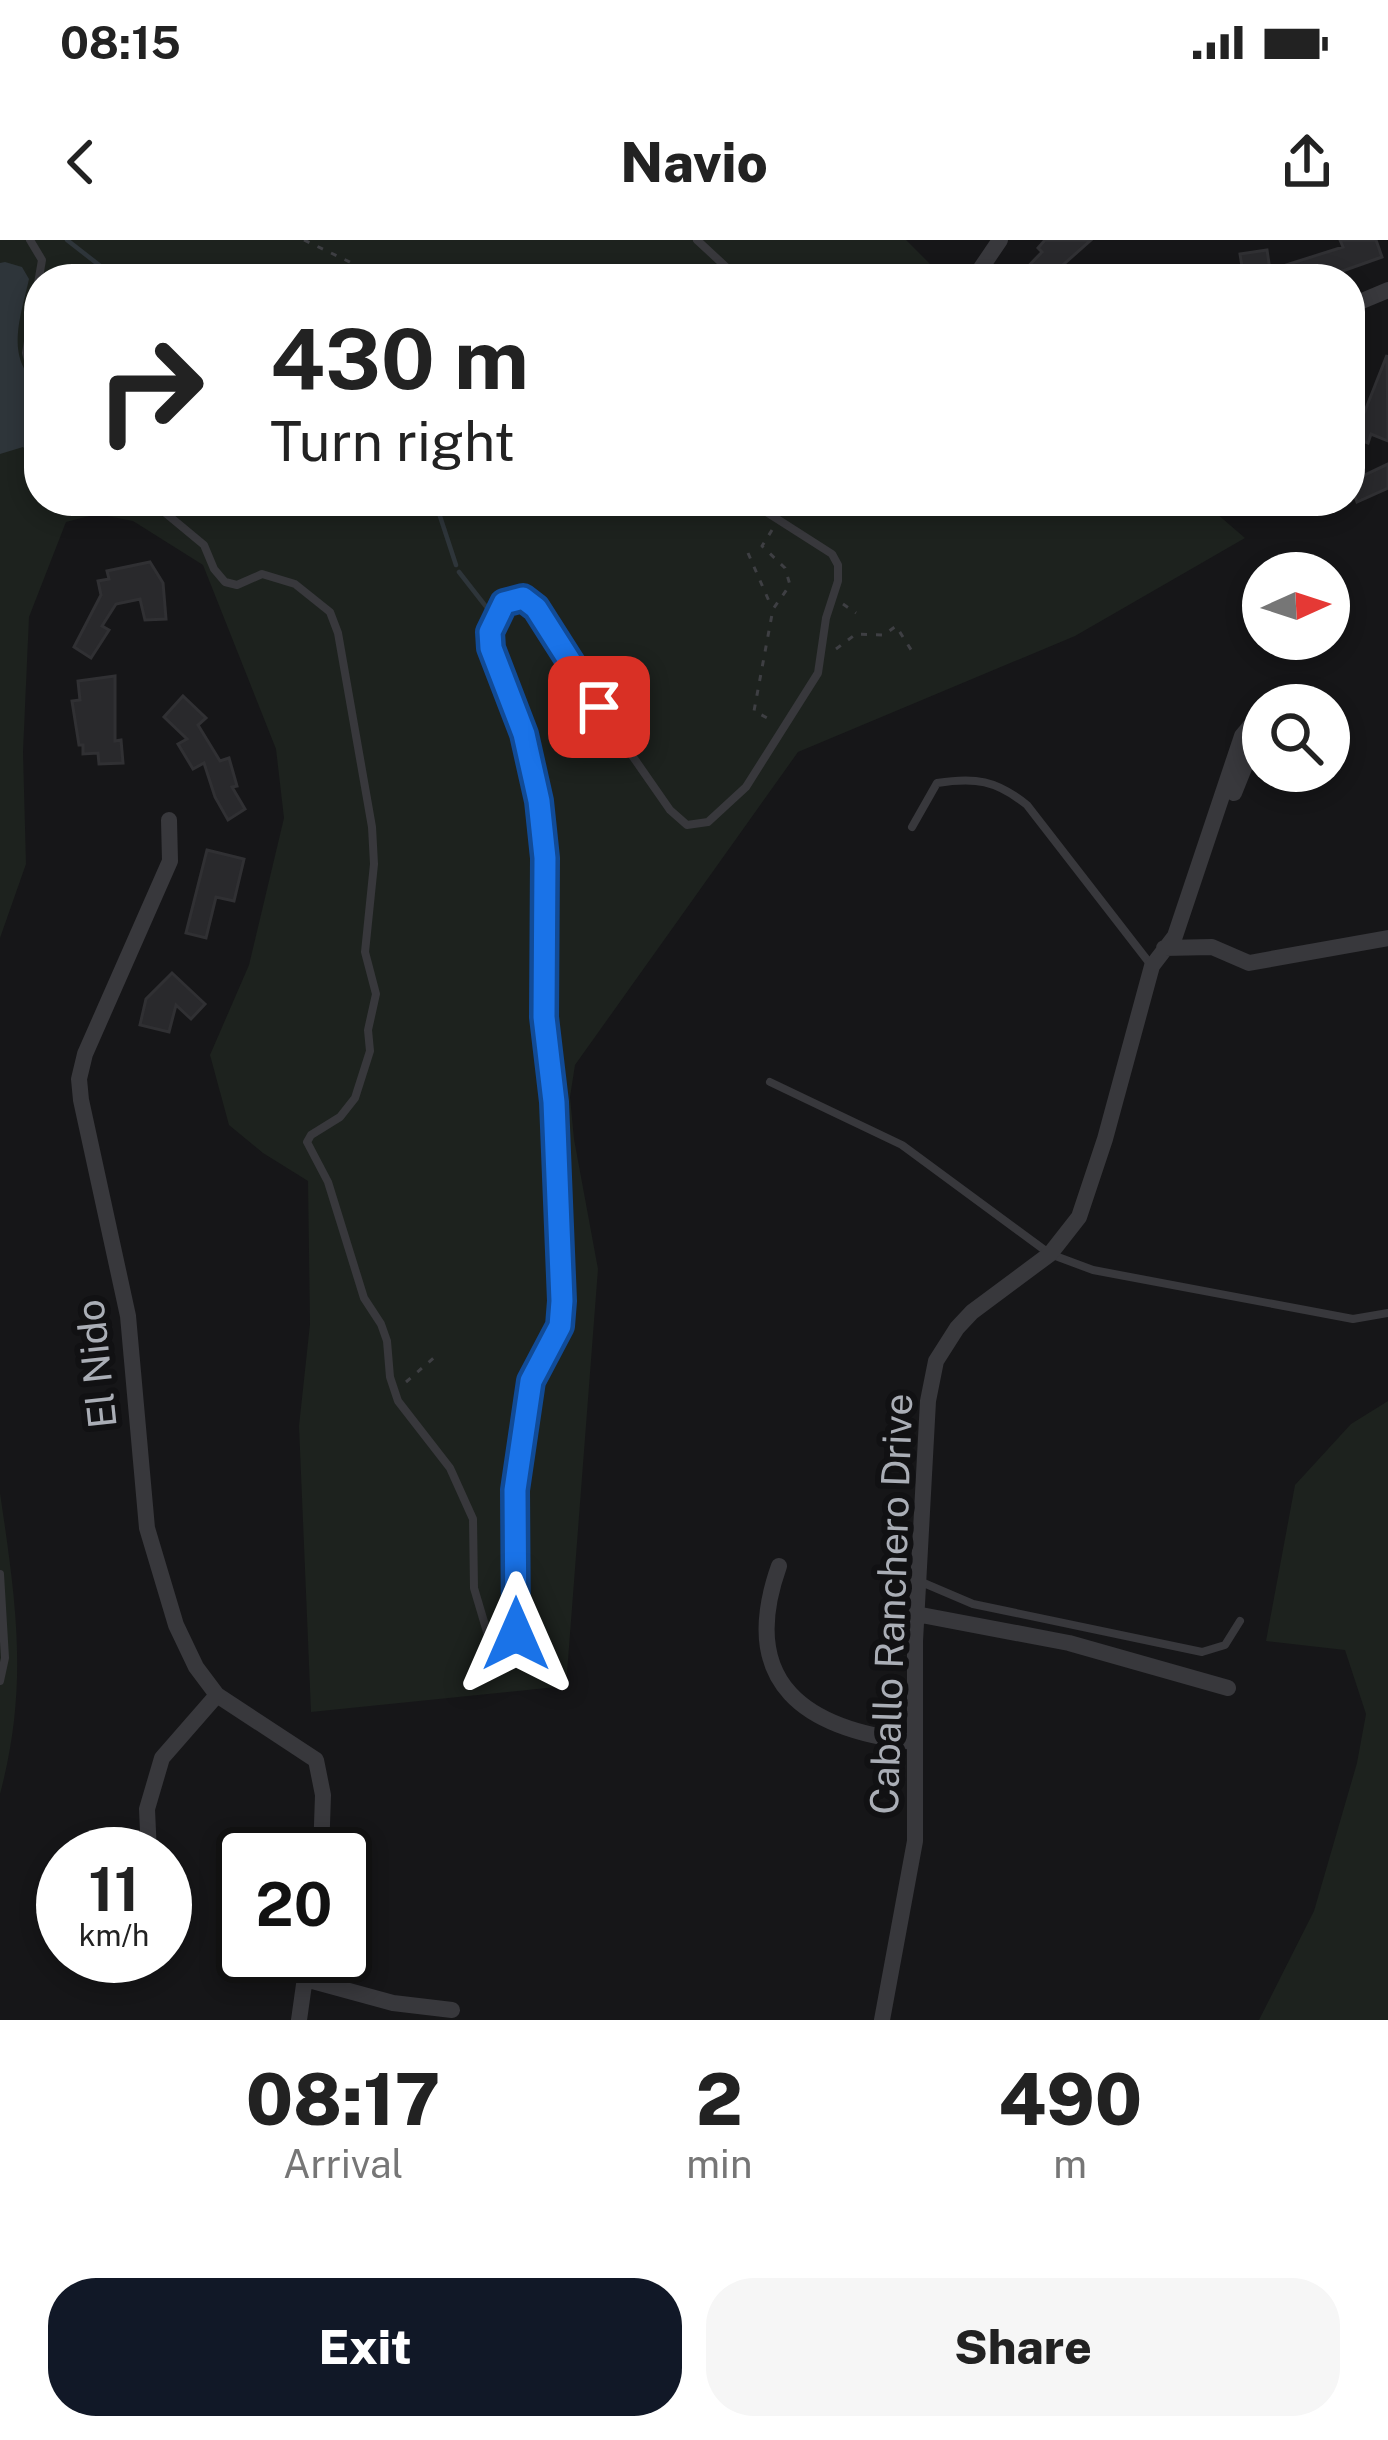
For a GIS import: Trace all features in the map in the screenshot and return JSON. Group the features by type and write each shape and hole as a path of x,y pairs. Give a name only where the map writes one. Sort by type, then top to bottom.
{"street":[{"name":"Caballo Ranchero Drive","path":"882,2020 915,1841 916,1614 928,1401 936,1361 972,1312 1050,1254 1074,1225 1090,1187 1152,966 1170,942 1242,736"},
{"path":"1242,771 1170,942 1212,947 1249,963 1388,938"},
{"name":"El Nido","path":"169,820 170,861 85,1054 79,1079 128,1316 147,1528 176,1625 196,1667 217,1695 316,1760 323,1796 322,1827"},
{"path":"779,1567 767,1607 765,1645 770,1664 788,1692 818,1715 858,1733 915,1742"},
{"path":"916,1614 1069,1643 1228,1688"},
{"path":"148,1827 147,1808 162,1758 217,1695"},
{"path":"298,2020 304,1983"},
{"path":"320,1983 393,2003 452,2010"}],"lane":[{"path":"697,240 723,264"},
{"path":"169,516 204,545 225,582 237,585 262,574 278,577 310,592 336,622 372,827 374,864 365,952 376,994 368,1030 368,1062 355,1098 340,1117 307,1142 328,1182 364,1298 381,1324 398,1401 450,1468 468,1506 474,1588 482,1621 492,1645 506,1649 518,1628 514,1502 531,1381 560,1326 562,1301 554,1102 544,1017 545,858 539,801 524,734 491,648 490,632 504,603 530,600 617,737 670,810 687,825 708,822 737,797 767,759 818,673 839,573 832,554 769,516"},
{"path":"912,827 937,783 975,777 1006,788 1027,805 1152,966"},
{"path":"770,1082 902,1145 1050,1254 1093,1270 1353,1318 1388,1313"},
{"path":"0,1574 5,1658 0,1681"},
{"path":"918,1580 974,1604 1202,1652 1225,1646 1240,1621"}],"path":[{"path":"304,240 354,264"},
{"path":"777,522 762,546 785,568 790,585 773,609 754,711 786,725"},
{"path":"748,553 773,609"},
{"path":"832,598 856,613"},
{"path":"821,652 840,647 856,634 884,635 896,626 915,656"},
{"path":"393,1387 421,1372 437,1355"}],"shaded area":[{"path":"0,240 906,240 930,264 24,264 24,516 89,516 66,522 29,617 23,752 26,864 0,938"},
{"path":"0,263 24,270 18,350 24,367 24,448 0,454"},
{"path":"107,516 1219,516 1245,538 1075,636 798,752 575,1065 570,1097 574,1139 598,1269 566,1686 311,1712 299,1426 310,1324 308,1181 229,1125 210,1055 249,965 284,818 276,749 203,565 133,521"},
{"path":"1388,1401 1388,2020 1259,2020 1314,1911 1357,1763 1366,1714 1345,1650 1266,1641 1295,1485 1351,1424"},
{"path":"0,1493 15,1607 17,1680 0,1794"}],"building":[{"path":"1045,240 1091,240 1064,264 1030,264 1042,252 1038,248"},
{"path":"1340,240 1376,240 1382,257 1362,264 1289,264 1343,247"},
{"path":"1267,250 1269,264 1242,264 1240,254"},
{"path":"1387,355 1388,441 1371,434 1365,442 1365,411"},
{"path":"1388,464 1388,488 1365,498 1365,475"},
{"path":"150,562 163,583 166,619 145,620 140,599 116,604 102,626 109,630 91,658 74,647 101,595 98,581 109,579 107,571"},
{"path":"115,676 115,741 121,740 123,763 99,764 98,753 83,754 83,745 79,745 72,701 80,700 78,681"},
{"path":"183,696 206,718 198,725 220,761 229,758 237,786 232,787 245,809 228,820 204,763 193,769 178,744 187,739 164,717"},
{"path":"207,850 244,859 234,901 216,897 206,938 186,933"},
{"path":"172,973 205,1004 191,1019 176,1005 169,1032 140,1025 146,999"}],"waterway":[{"path":"67,240 98,264"},
{"path":"440,516 456,565"},
{"path":"459,572 491,613"}],"route":[{"path":"516,1634 515,1490 531,1381 560,1326 562,1301 552,1069 544,1017 545,858 539,801 524,734 491,648 490,632 504,603 530,600 599,707"}]}
